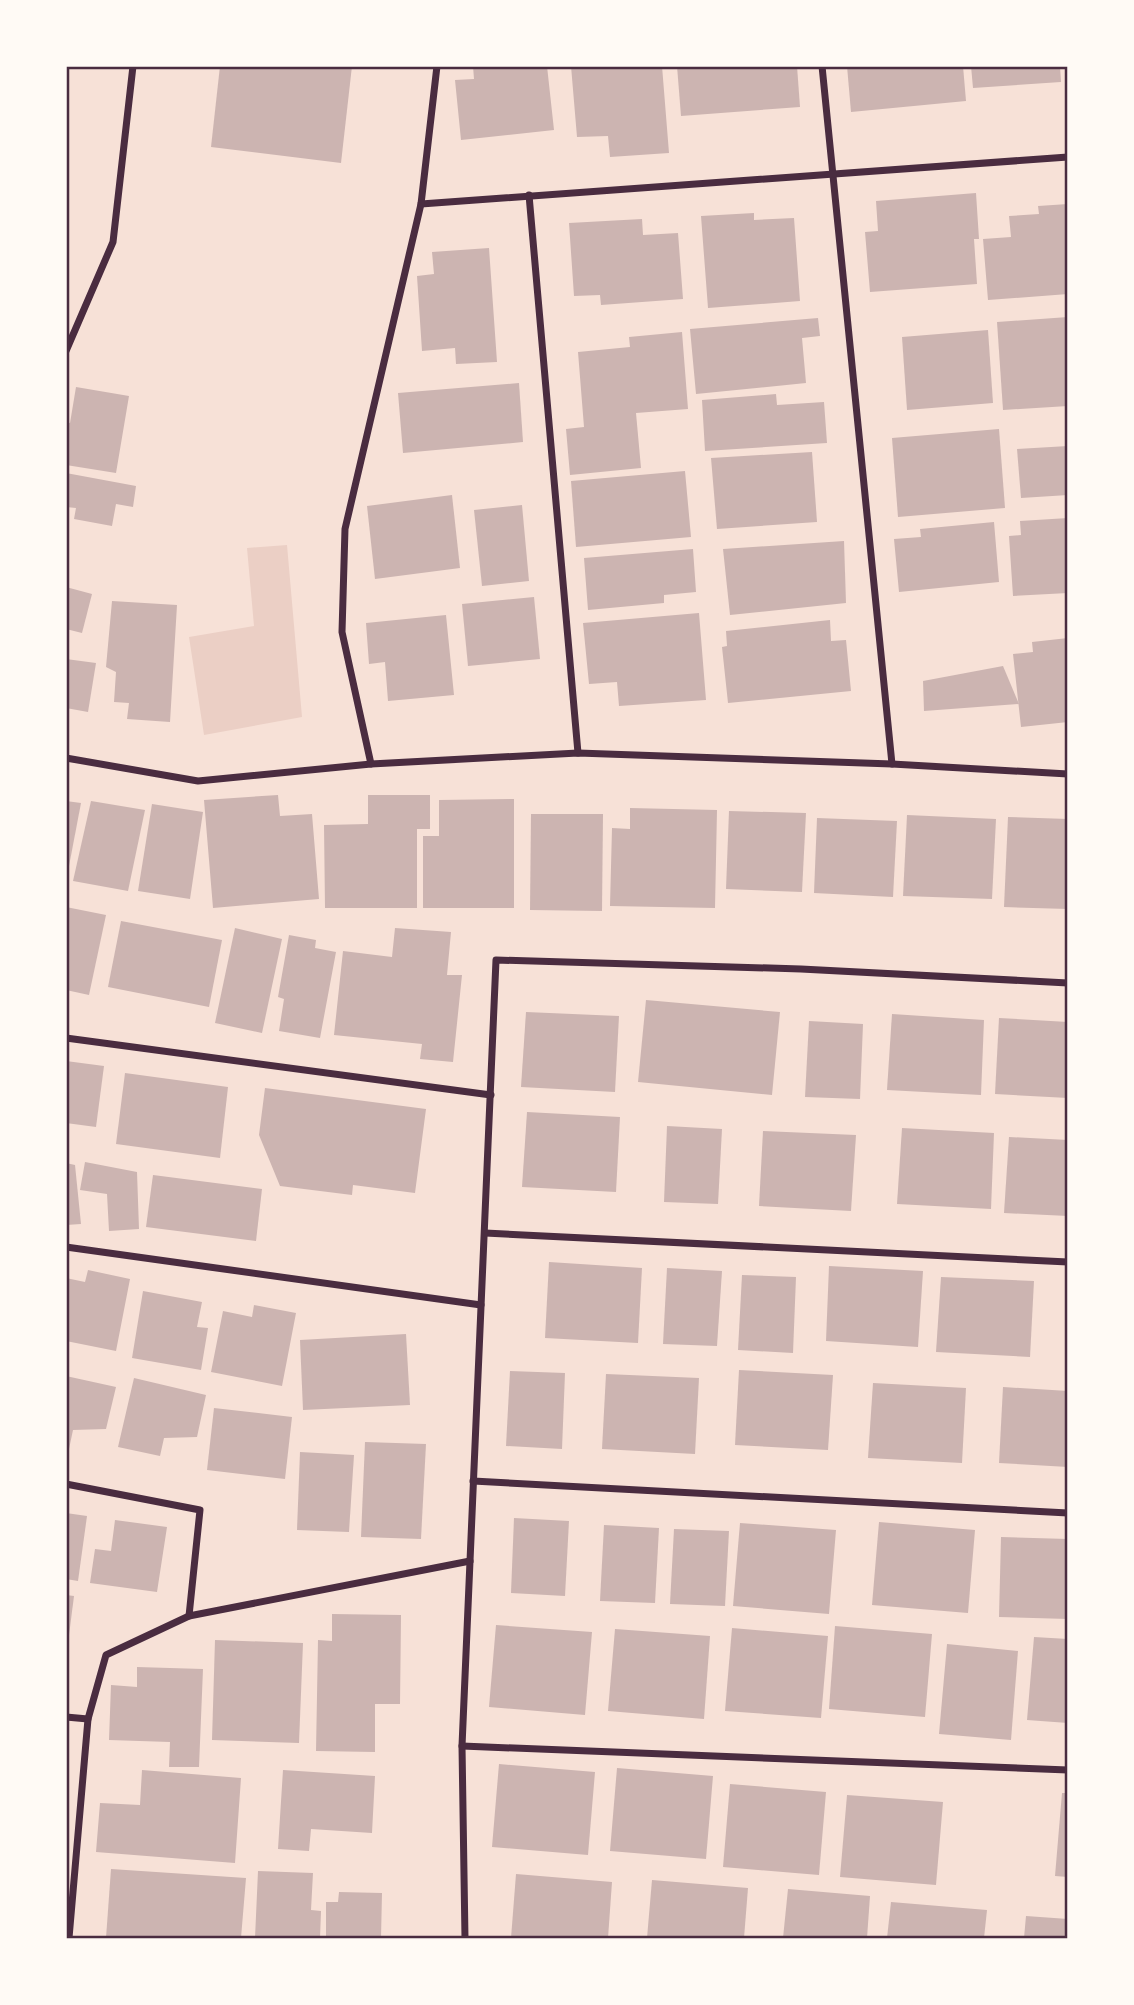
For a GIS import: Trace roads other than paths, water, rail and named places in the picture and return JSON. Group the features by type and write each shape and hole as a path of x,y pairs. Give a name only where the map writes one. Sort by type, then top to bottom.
{"street":[{"path":"66,351 113,242 132,66"},
{"path":"371,764 342,632 345,529 421,204 437,66"},
{"path":"822,66 892,764"},
{"path":"421,204 1068,157"},
{"path":"528,195 578,753"},
{"path":"66,758 198,782 371,764 578,753 892,764 1068,774"},
{"path":"465,1938 462,1746 496,960 801,969 1068,983"},
{"path":"66,1038 491,1095"},
{"path":"485,1233 1068,1262"},
{"path":"66,1247 481,1305"},
{"path":"473,1481 1068,1513"},
{"path":"66,1485 200,1510 189,1616"},
{"path":"69,1938 88,1720 106,1655 189,1616 470,1561"},
{"path":"66,1717 88,1720"},
{"path":"462,1746 1068,1770"}]}
